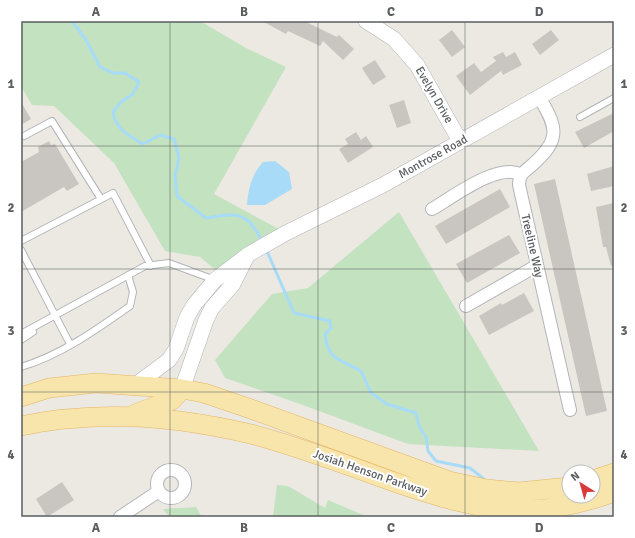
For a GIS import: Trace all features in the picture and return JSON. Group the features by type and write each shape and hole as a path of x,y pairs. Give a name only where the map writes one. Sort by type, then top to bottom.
{"main road":[{"path":"21,397 50,388 96,383 134,386"},
{"name":"Josiah Henson Parkway","path":"134,386 182,389 204,393 248,408 446,490"},
{"path":"21,426 68,418 127,417 161,405 177,396 182,389"},
{"name":"Josiah Henson Parkway","path":"127,417 179,421 253,435 446,490 504,500 534,492 561,488"},
{"path":"601,477 614,473"},
{"name":"Josiah Henson Parkway","path":"504,500 518,510 553,508 578,503 614,492"}],"street":[{"name":"Evelyn Drive","path":"366,21 394,39 418,65 460,141"},
{"name":"Montrose Road","path":"134,386 169,360 176,349 187,317 198,298 215,280 249,254 286,232 383,184 614,55"},
{"path":"432,209 493,174 510,171 520,174 544,154 554,138 554,126 539,97"},
{"name":"Treeline Way","path":"520,174 518,185 570,410"},
{"path":"182,389 206,320 212,308 233,284 249,254"},
{"path":"466,306 536,266"},
{"path":"120,517 159,491"}],"lane":[{"path":"580,117 614,98"},
{"path":"24,136 52,121 101,199"},
{"path":"21,241 113,193 151,266"},
{"path":"21,250 70,344"},
{"path":"21,334 128,275 151,266 169,263 215,280"},
{"path":"21,367 32,364 88,335 130,306 133,292 128,275"},
{"path":"21,340 55,316"}],"green space":[{"path":"21,21 200,21 246,48 286,67 214,194 286,233 223,276 200,257 165,251 114,163 54,106 32,105 21,86"},
{"path":"399,212 539,451 408,444 225,378 215,360 272,294 308,288"},
{"path":"277,485 288,486 325,508 328,500 368,517 273,517"},
{"path":"196,507 202,517 169,517 163,509"}],"water":[{"path":"275,161 289,172 292,189 265,205 247,205 248,193 253,177 259,167 263,162"}],"building":[{"path":"262,21 304,21 337,37 339,35 354,49 343,60 323,41 320,46 288,31 286,34"},
{"path":"452,30 465,47 452,57 439,40"},
{"path":"551,30 559,40 540,55 532,44"},
{"path":"503,52 506,57 515,52 522,65 503,75 501,71 470,95 456,76 474,63 481,72 496,61 493,57"},
{"path":"375,60 386,77 373,85 362,68"},
{"path":"404,100 411,123 397,128 389,105"},
{"path":"21,102 31,119 21,125"},
{"path":"614,113 614,131 584,148 575,132"},
{"path":"356,132 361,140 366,136 373,147 348,163 339,149 348,144 345,139"},
{"path":"49,141 51,145 55,144 79,184 67,191 64,187 21,212 21,162 39,152 38,147"},
{"path":"614,166 614,186 591,191 587,174"},
{"path":"555,179 607,411 586,416 534,184"},
{"path":"500,189 510,207 446,244 435,226"},
{"path":"614,203 614,266 611,266 606,247 603,247 596,207"},
{"path":"509,235 520,253 467,283 456,264"},
{"path":"524,293 534,311 489,335 479,316 501,303 502,305"},
{"path":"62,482 74,500 47,517 36,499"}],"waterway":[{"path":"72,21 86,40 100,67 113,73 125,73 139,82 133,94 121,102 113,112 120,128 143,144 160,135 174,139 179,158 175,176 177,196 206,218 233,215 246,219 252,224 262,242"},
{"path":"266,249 294,313 330,321 331,328 325,334 329,350 332,355 361,371 371,393 387,404 416,413 419,426 426,437 428,451 436,461 470,468 484,479 483,481"}]}
